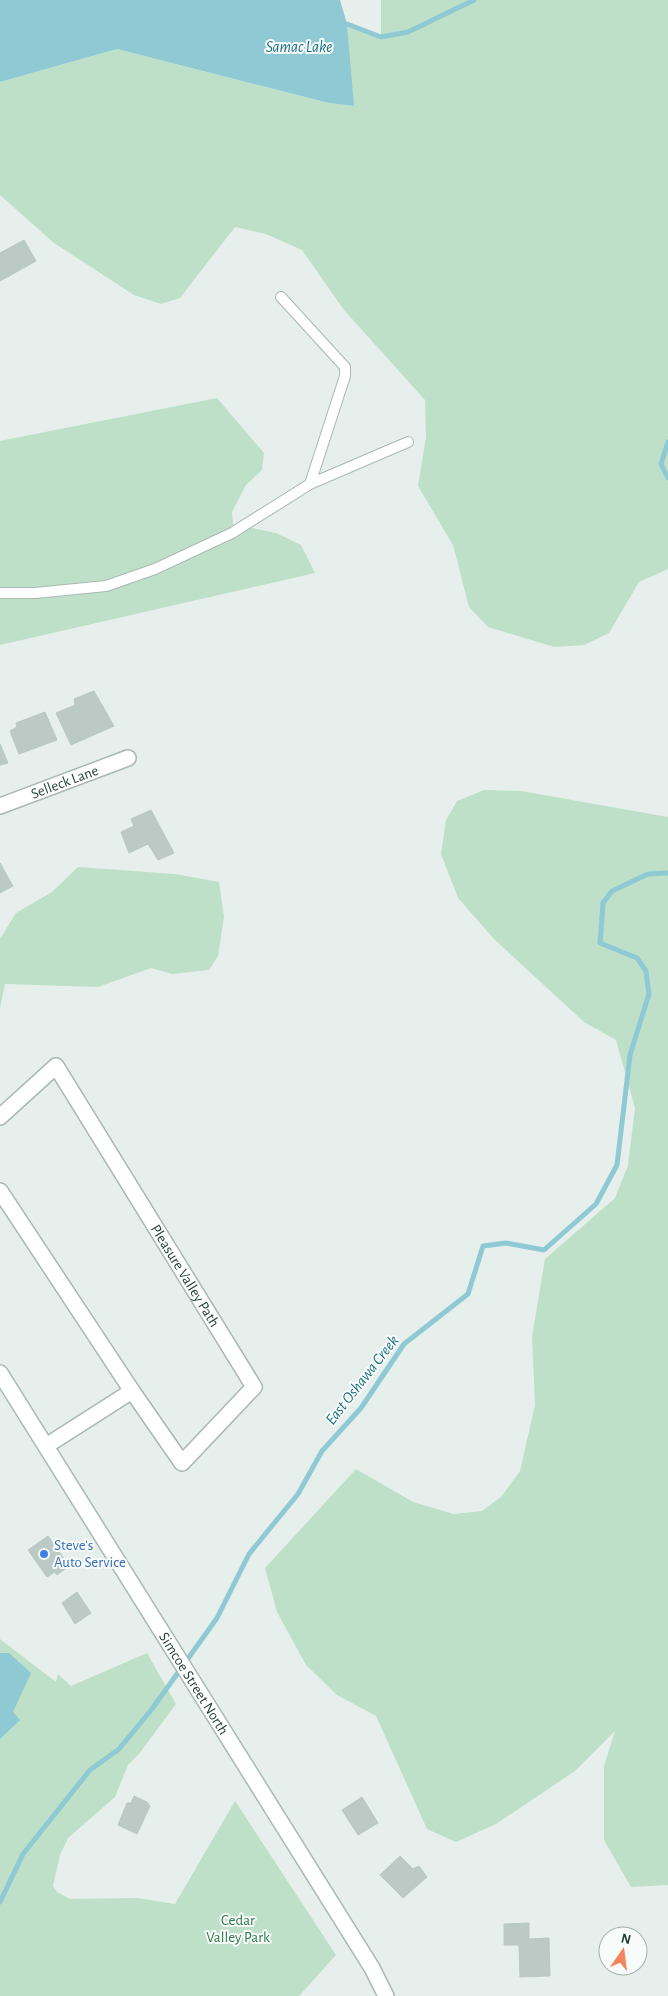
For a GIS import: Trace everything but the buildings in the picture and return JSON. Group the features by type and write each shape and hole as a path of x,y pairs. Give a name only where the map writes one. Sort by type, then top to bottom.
{"street":[{"name":"Selleck Lane","path":"0,806 128,758"},
{"name":"Pleasure Valley Path","path":"0,1116 56,1066 254,1387 182,1463 132,1391 0,1191"},
{"name":"Simcoe Street North","path":"0,1373 372,1968 386,1996"},
{"path":"46,1446 132,1391"}],"lane":[{"path":"281,297 345,367 345,376 310,484"},
{"path":"0,592 35,592 106,586 155,569 232,533 310,484 408,442"}],"green space":[{"path":"381,0 668,0 668,569 639,582 609,633 584,645 554,647 488,627 469,607 453,545 418,486 426,437 425,400 344,310 302,250 266,234 235,227 180,298 161,304 134,295 54,243 0,195 0,82 117,49 329,103 353,106 347,24 381,37"},
{"path":"217,398 264,453 262,470 246,485 232,512 233,524 276,533 301,545 315,573 0,645 0,441"},
{"path":"484,790 521,791 668,817 668,1885 631,1887 604,1840 604,1766 615,1731 575,1771 496,1824 456,1842 427,1829 376,1716 337,1695 306,1665 277,1612 265,1568 356,1469 413,1502 454,1514 482,1511 501,1497 520,1471 535,1405 532,1337 545,1259 615,1198 628,1165 635,1108 616,1040 584,1022 494,939 458,898 441,854 446,820 457,801"},
{"path":"78,867 175,874 219,882 224,917 218,956 209,970 172,974 151,968 98,987 5,984 0,1008 0,939 16,913 52,892"},
{"name":"Cedar Valley Park","path":"0,1639 56,1682 58,1674 71,1686 147,1653 176,1704 139,1754 128,1765 115,1797 68,1838 60,1855 53,1886 57,1892 70,1899 137,1898 175,1904 235,1801 336,1955 299,1996 0,1996"}],"water":[{"name":"Samac Lake","path":"0,0 340,0 347,24 354,106 329,103 117,49 0,82"},
{"path":"0,1653 9,1653 31,1673 13,1712 20,1720 0,1739"}],"waterway":[{"name":"East Oshawa Creek","path":"347,24 381,37 408,32 474,0"},
{"name":"East Oshawa Creek","path":"668,442 661,464 668,478"},
{"name":"East Oshawa Creek","path":"0,1902 23,1854 90,1770 119,1749 152,1709 217,1618 249,1554 298,1494 322,1451 361,1408 404,1344 468,1294 483,1246 506,1243 544,1250 596,1204 617,1165 630,1055 649,994 646,971 637,958 600,943 603,903 612,891 648,874 668,873"}],"place":[{"name":"Steve's Auto Service","path":"44,1554"}]}
